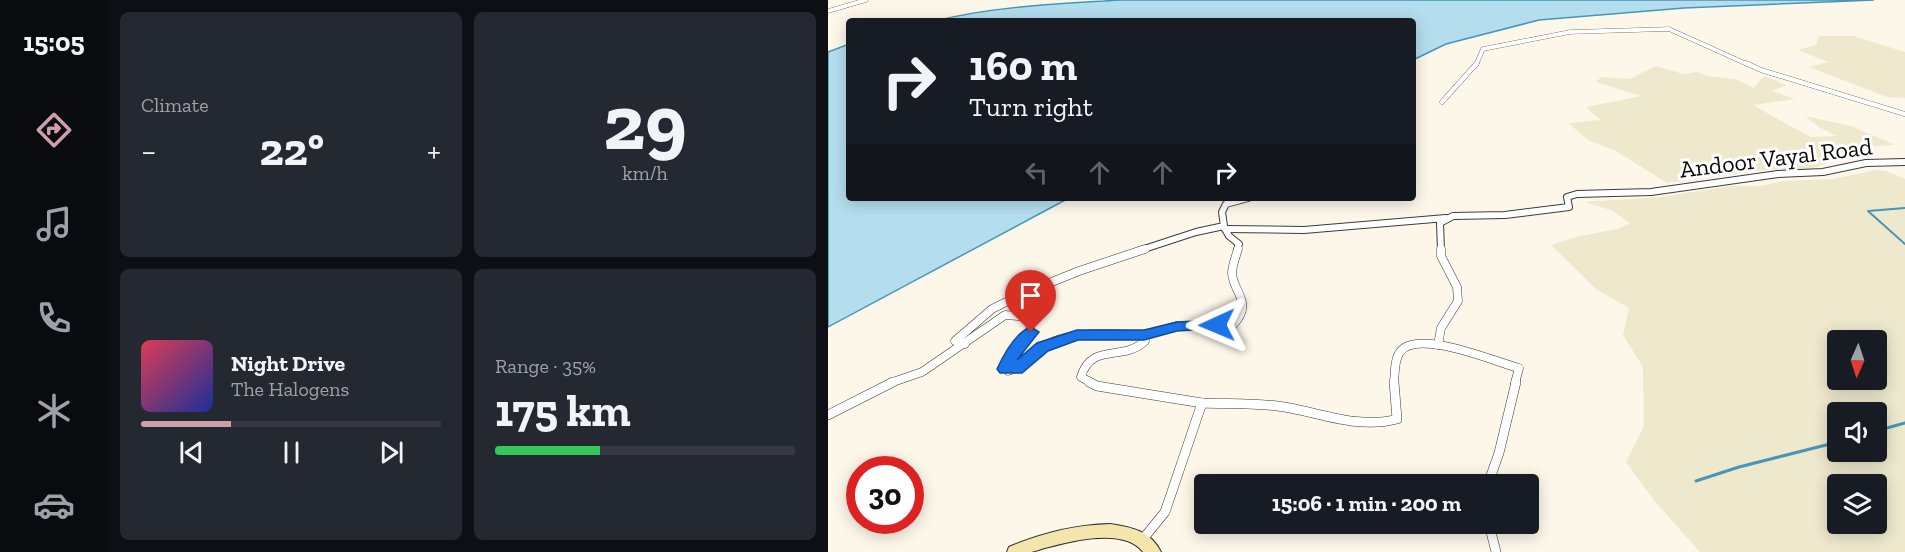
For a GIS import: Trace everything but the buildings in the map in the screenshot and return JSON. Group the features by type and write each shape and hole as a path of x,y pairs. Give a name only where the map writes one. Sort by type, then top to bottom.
{"main road":[{"path":"1015,552 1029,544 1067,534 1119,531 1148,545"}],"street":[{"path":"828,11 866,0"},
{"path":"1442,102 1476,65 1483,49 1570,32 1669,29 1761,70 1905,114"},
{"name":"Andoor Vayal Road","path":"1446,218 1464,214 1527,213 1569,207 1567,197 1577,194 1651,192 1778,174 1823,172 1866,163 1905,162"},
{"path":"828,416 900,378 922,372 1005,315 1030,317 1032,322 1031,332 1005,366 1005,369 1012,370 1042,347 1065,338 1096,334 1144,335 1177,327 1232,326 1238,320 1243,299 1232,273 1239,244 1229,236 1222,212 1229,201"},
{"path":"965,344 955,340 992,309 1022,294 1079,271 1196,232 1225,227 1304,230 1446,218"},
{"path":"1438,345 1441,328 1458,301 1457,287 1441,256 1440,223 1446,218"},
{"path":"1144,335 1145,341 1139,347 1092,358 1083,367 1081,377 1097,386 1182,398 1202,404 1275,406 1360,422 1389,422 1397,419 1395,363 1404,346 1426,343 1438,345 1519,368 1499,453 1492,474"},
{"path":"1148,545 1165,512 1202,404"},
{"path":"1492,534 1496,552"}],"shaded area":[{"path":"1819,36 1853,36 1905,52 1905,98 1887,97 1809,67 1828,62 1798,50 1816,45"},
{"path":"1656,66 1683,74 1697,72 1707,76 1735,79 1754,88 1764,76 1786,85 1772,91 1795,99 1753,105 1811,137 1837,136 1819,127 1805,116 1851,126 1895,145 1854,147 1863,156 1810,169 1767,170 1667,183 1616,151 1588,140 1568,123 1600,120 1586,107 1642,96 1596,82 1601,77 1629,79"},
{"path":"1876,170 1886,171 1905,179 1905,552 1700,552 1656,503 1626,462 1644,426 1643,367 1623,335 1629,308 1596,289 1551,245 1576,237 1617,229 1630,223 1611,210 1584,202 1662,197 1729,186 1761,186 1783,181 1833,179"}],"water":[{"path":"1120,0 1874,0 1684,8 1539,20 1446,44 1416,59 1416,18 949,18 1050,4"},
{"path":"846,45 846,201 1063,201 828,327 828,52"}],"waterway":[{"path":"1905,208 1868,211 1905,244"},
{"path":"1887,428 1905,423"},
{"path":"1696,481 1739,467 1827,445"}],"route":[{"path":"1031,332 1010,357 1005,369 1016,369 1042,347 1077,335 1144,335 1177,327 1217,325"}]}
